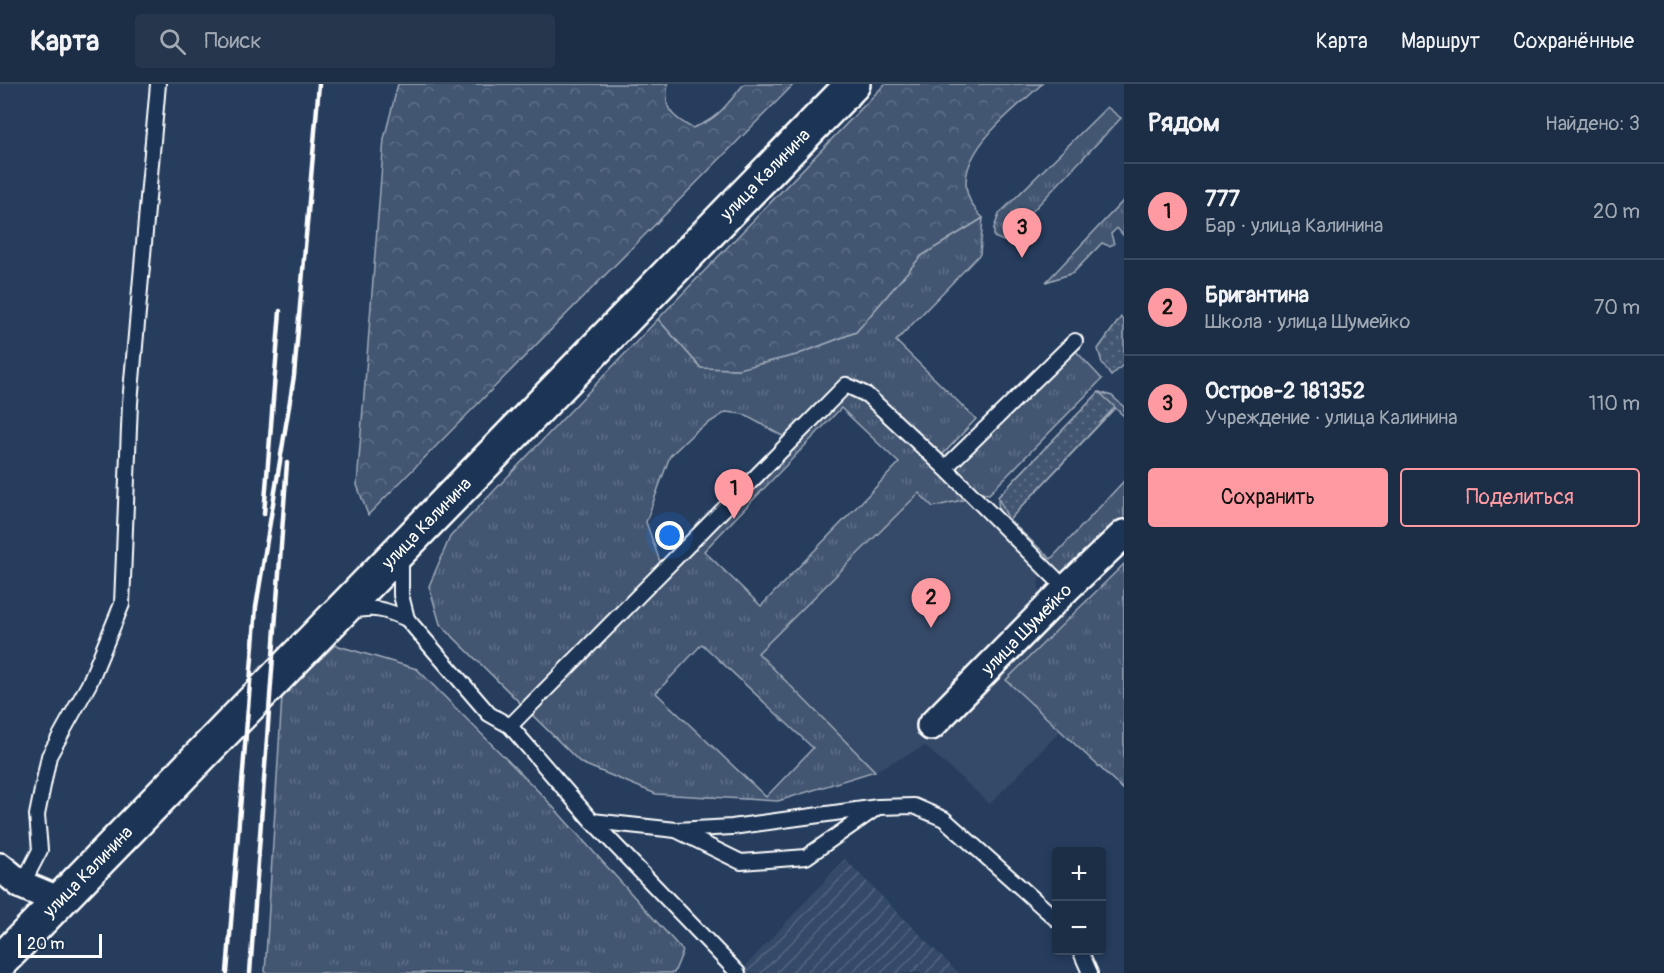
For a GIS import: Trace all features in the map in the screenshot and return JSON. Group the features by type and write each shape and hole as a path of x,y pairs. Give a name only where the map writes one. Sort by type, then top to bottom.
{"main road":[{"name":"улица Калинина","path":"0,962 853,84"}],"street":[{"name":"улица Шумейко","path":"931,726 1066,589 1124,534"},
{"path":"0,867 22,885 60,901"}],"lane":[{"path":"22,885 40,850 37,815 49,756 89,684 122,604 130,403 158,84"},
{"path":"945,468 1075,341"},
{"path":"510,726 846,385 867,395 945,468 1066,589"},
{"path":"401,550 401,595 407,619 489,714 510,726 592,821 738,973"},
{"path":"336,616 365,607 385,610 407,619"},
{"path":"592,821 676,830 732,827 878,807 914,806 944,819 1052,915"},
{"path":"676,830 741,862 806,857 878,807"},
{"path":"1082,955 1090,973"}],"shaded area":[{"path":"920,493 933,507 966,499 1039,571 1039,589 1119,670 990,804 925,746 875,771 758,653"},
{"path":"845,859 958,973 739,973"}],"green space":[{"path":"398,84 668,84 667,100 670,111 692,128 715,116 744,84 794,84 368,515 357,485 384,139"},
{"path":"885,84 1042,84 995,128 970,163 966,181 969,199 983,218 921,256 856,332 796,355 738,369 701,368 658,319"},
{"path":"1107,107 1121,118 1004,241 994,237 994,228 999,214"},
{"path":"1124,200 1124,236 1117,228 1111,234 1114,244 1109,246 1102,243 1073,273 1046,282"},
{"path":"983,218 980,254 896,341 976,419 932,466 966,499 933,507 919,493 758,653 875,771 778,801 656,794 581,763 440,624 429,586 450,537 658,319 701,368 738,369 796,355 856,332 921,256","holes":["841,408 899,463 761,606 704,551","726,412 743,414 791,441 663,570 646,522 670,456 696,431","702,644 813,748 766,797 656,693"]},
{"path":"1121,317 1124,321 1124,364 1111,376 1102,363 1098,349"},
{"path":"1073,348 1102,379 989,494 977,493 954,469"},
{"path":"1099,392 1112,396 1124,407 1124,416 1115,408 1009,520 1051,559 1124,481 1124,524 1072,576 1054,571 999,519 998,497"},
{"path":"1099,392 1115,407 1009,520 998,497"},
{"path":"1124,564 1124,790 1006,680"},
{"path":"335,645 417,669 544,797 683,951 674,973 265,973 282,696"}],"railway":[{"path":"227,973 256,607 294,376 319,84"},
{"path":"264,514 280,311"},
{"path":"250,973 287,463"}],"place":[{"name":"Остров-2 181352","path":"1022,258"},
{"name":"777","path":"734,519"},
{"name":"Бригантина","path":"931,628"}]}
